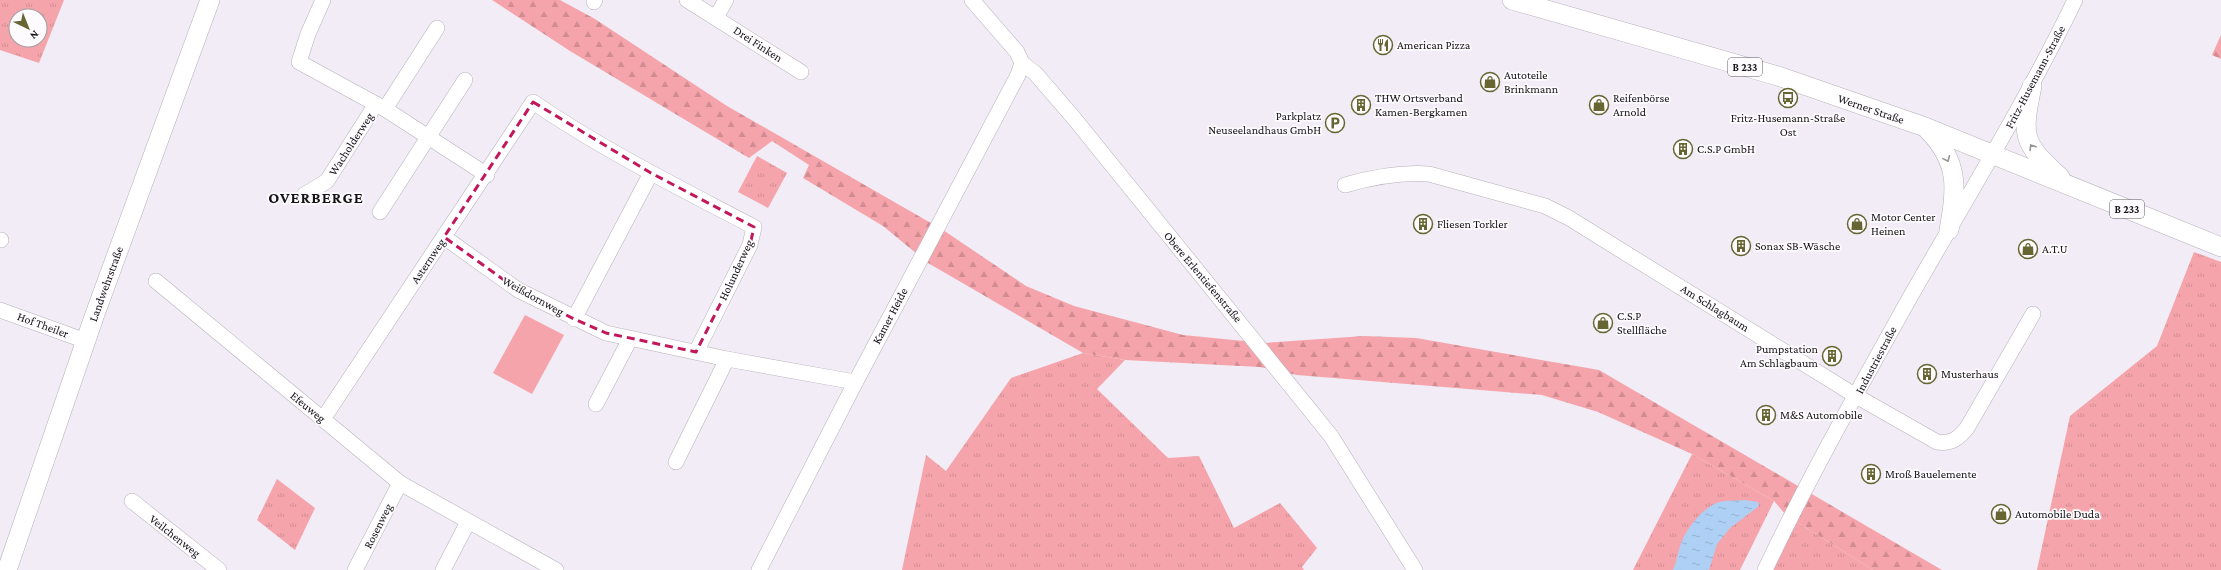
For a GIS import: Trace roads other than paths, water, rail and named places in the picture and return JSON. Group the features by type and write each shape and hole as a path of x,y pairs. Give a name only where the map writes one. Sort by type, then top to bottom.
{"main road":[{"name":"Landwehrstraße","path":"7,570 86,341 210,0"},
{"name":"Werner Straße","path":"1512,0 1778,76 1925,127 2221,247"},
{"path":"2032,86 2025,124 2026,137 2043,162 2069,185"},
{"path":"1925,127 1941,143 1954,176 1955,200 1949,230"}],"street":[{"name":"Wacholderweg","path":"323,0 308,34 299,62 381,106 487,175"},
{"name":"Drei Finken","path":"687,0 801,72"},
{"path":"716,17 726,0"},
{"name":"Obere Erlentiefenstraße","path":"972,0 1017,52 1022,63 1035,73 1073,117 1331,436 1415,570"},
{"name":"Fritz-Husemann-Straße","path":"1993,154 2032,86 2075,0"},
{"name":"Wacholderweg","path":"304,195 327,181 438,28"},
{"name":"Kamer Heide","path":"759,570 855,382 1018,75 1022,63"},
{"path":"380,212 465,80"},
{"name":"Holunderweg","path":"534,102 560,120 651,173 754,227 750,245 696,352"},
{"name":"Asternweg","path":"323,419 487,175 534,102"},
{"name":"Industriestraße","path":"1765,570 1796,506 1856,396 1993,154"},
{"path":"574,319 651,173"},
{"name":"Am Schlagbaum","path":"1345,184 1378,176 1412,173 1429,174 1546,206 1598,235 1856,396 1937,442 1945,443 1958,438 1967,428 2033,314"},
{"name":"Weißdornweg","path":"444,237 518,290 574,319 606,333 727,359 855,382"},
{"name":"Efeuweg","path":"156,281 400,483 556,570"},
{"name":"Hof Theiler","path":"0,310 86,341"},
{"path":"596,404 630,339"},
{"path":"676,462 727,359"},
{"name":"Rosenweg","path":"355,570 400,483"},
{"name":"Veilchenweg","path":"132,501 219,570"},
{"path":"443,570 468,522"}],"water":[{"path":"1744,500 1758,502 1759,506 1730,528 1717,544 1709,570 1673,570 1684,537 1691,525 1701,514 1719,502"}],"place":[{"name":"American Pizza","path":"1383,45"},
{"name":"Autoteile Brinkmann","path":"1490,82"},
{"name":"Fritz-Husemann-Straße Ost","path":"1788,98"},
{"name":"THW Ortsverband Kamen-Bergkamen","path":"1361,105"},
{"name":"Reifenbörse Arnold","path":"1599,105"},
{"name":"Parkplatz Neuseelandhaus GmbH","path":"1335,123"},
{"name":"C.S.P GmbH","path":"1683,149"},
{"name":"Fliesen Torkler","path":"1423,224"},
{"name":"Motor Center Heinen","path":"1857,224"},
{"name":"Sonax SB-Wäsche","path":"1741,246"},
{"name":"A.T.U","path":"2028,249"},
{"name":"C.S.P Stellfläche","path":"1603,323"},
{"name":"Pumpstation Am Schlagbaum","path":"1832,356"},
{"name":"Musterhaus","path":"1927,374"},
{"name":"M&S Automobile","path":"1766,415"},
{"name":"Mroß Bauelemente","path":"1871,474"},
{"name":"Automobile Duda","path":"2001,514"}],"district":[{"name":"OVERBERGE","path":"316,197"}]}
